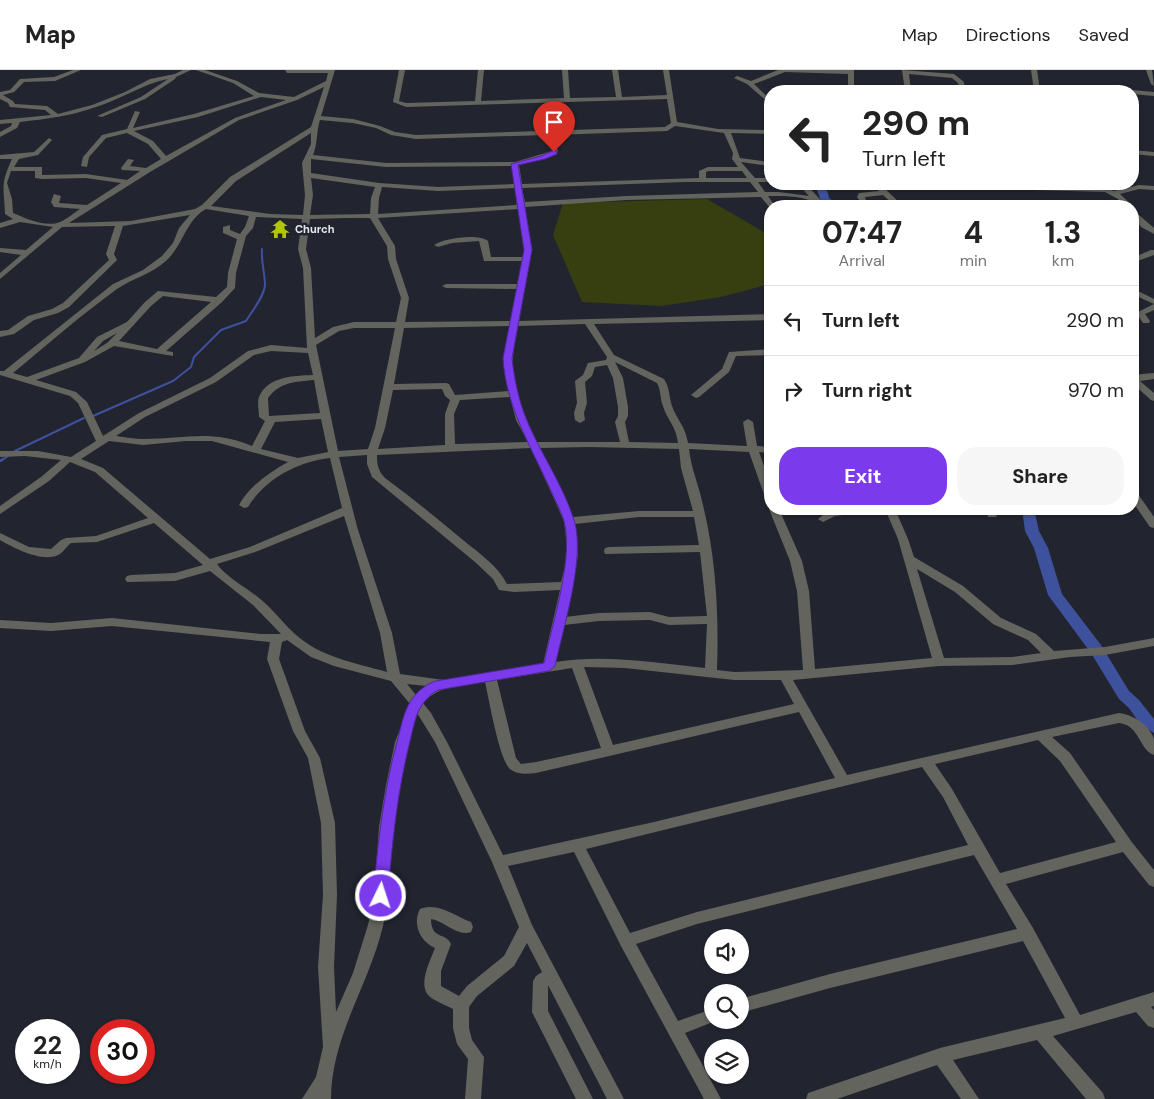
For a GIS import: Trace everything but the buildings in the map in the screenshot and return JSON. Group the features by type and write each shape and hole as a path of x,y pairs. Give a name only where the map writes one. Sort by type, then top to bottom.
{"street":[{"path":"0,95 12,91 22,80 50,80 78,70"},
{"path":"100,116 143,98 177,75 188,70"},
{"path":"199,70 235,82 252,93 295,99"},
{"path":"402,70 397,103 406,105 671,97"},
{"path":"478,102 481,70"},
{"path":"566,70 567,100"},
{"path":"615,70 619,98"},
{"path":"666,70 674,124"},
{"path":"783,70 788,79"},
{"path":"750,83 783,70 851,71 851,85"},
{"path":"1034,70 1036,85"},
{"path":"1149,70 1154,83"},
{"path":"288,71 330,74"},
{"path":"907,85 905,71 951,75 959,80 960,85"},
{"path":"0,277 60,225 146,170 237,119 295,99 330,74"},
{"path":"330,74 316,123 314,144 306,163 309,195 302,249 307,268 312,348 325,416 348,510 386,633 395,678 427,716 445,751 499,862 526,927 609,1095"},
{"path":"0,122 57,116 109,101 156,79 177,75"},
{"path":"737,78 750,83 764,96"},
{"path":"1139,93 1154,94"},
{"path":"0,95 11,102 12,106 47,108 57,116"},
{"path":"85,166 85,158 92,152 99,140 108,134 196,116 262,95"},
{"path":"130,131 137,112"},
{"path":"0,142 0,136 15,127 14,125 19,119"},
{"path":"3,374 116,286 146,272 166,258 177,243 183,228 233,179 316,123 353,121 378,127 393,134 416,137 667,129 674,124 727,131 764,132"},
{"path":"666,138 667,129"},
{"path":"130,131 155,145 165,160"},
{"path":"727,131 736,153 735,158 767,200"},
{"path":"308,157 386,164 514,164 553,154 555,151 548,133"},
{"path":"0,156 17,157 36,154 48,140"},
{"path":"1139,153 1154,154"},
{"path":"17,157 5,170 3,183 8,199 4,209 9,214 20,219 36,223 60,225 120,224 201,209 253,215 307,217 374,215 626,198 763,195 802,196 815,200"},
{"path":"735,158 764,163"},
{"path":"130,160 125,168 146,170"},
{"path":"514,164 527,241 527,259 508,358 509,373 525,429 569,521 573,555 549,666"},
{"path":"5,170 39,168 38,176 42,177 86,176 128,182"},
{"path":"702,180 703,171 708,169 744,168"},
{"path":"307,175 379,185 438,189 702,180 764,180"},
{"path":"379,185 375,198 374,215 391,246 392,259 405,298 389,386 380,428 372,452 372,464 376,475 479,559 498,577 503,587 566,586"},
{"path":"1139,187 1154,188"},
{"path":"807,190 815,200"},
{"path":"882,190 893,200"},
{"path":"1106,190 1115,193 1123,200"},
{"path":"1115,193 1123,190"},
{"path":"1136,190 1154,195"},
{"path":"863,200 862,195 886,193"},
{"path":"57,196 55,202 57,205 87,207"},
{"path":"160,351 231,288 232,273 242,238 250,228 253,215"},
{"path":"0,226 20,219"},
{"path":"1139,219 1154,232"},
{"path":"0,334 12,332 31,318 55,311 75,298 113,260 110,254 120,224"},
{"path":"1139,225 1144,225"},
{"path":"227,228 226,230 242,238"},
{"path":"438,245 452,241 481,239 484,241 486,259 527,259"},
{"path":"0,250 28,253"},
{"path":"1139,258 1154,252"},
{"path":"446,286 522,287"},
{"path":"28,380 101,351 113,343 143,309 161,293 219,300"},
{"path":"1139,294 1154,302"},
{"path":"75,298 102,298"},
{"path":"1146,321 1140,313 1154,307"},
{"path":"0,511 70,460 148,412 214,380 257,350 312,348 330,332 344,327 764,317"},
{"path":"82,359 100,339 137,318"},
{"path":"588,322 610,359 618,378 623,407 623,416 620,422 625,444"},
{"path":"113,343 170,354"},
{"path":"696,395 726,370 732,354 764,352"},
{"path":"580,420 579,413 582,402 580,382 587,376 591,365 610,359 661,380 664,384 667,405 674,420 681,428 686,471 690,479 699,514 705,548 713,620 711,674"},
{"path":"3,374 68,392 78,397 104,440"},
{"path":"1139,378 1154,376"},
{"path":"318,377 278,382 272,385 263,398 264,417 270,420 325,416"},
{"path":"1139,384 1154,398"},
{"path":"389,386 446,386 450,396 455,399"},
{"path":"450,446 449,421 455,399 461,395 514,394"},
{"path":"255,451 270,420"},
{"path":"748,422 753,449 764,480"},
{"path":"104,440 143,442 186,438 212,438 297,461 335,455 450,446 625,444 764,450"},
{"path":"2,453 33,454 70,460 99,470 155,519 257,602 292,638 326,659 395,678 444,684"},
{"path":"244,505 245,500 251,494 297,461"},
{"path":"1139,503 1154,525"},
{"path":"131,579 175,577 254,549 348,510"},
{"path":"569,521 640,514 699,514"},
{"path":"776,515 796,562 802,591 809,674"},
{"path":"823,519 829,515"},
{"path":"893,515 904,539 939,662"},
{"path":"0,536 27,550 52,553 70,540 96,539 155,519"},
{"path":"609,551 705,548"},
{"path":"910,560 959,589 997,621 1032,638 1052,656"},
{"path":"558,622 599,617 650,616 669,621 713,620"},
{"path":"0,624 51,627 112,622 277,639 292,638"},
{"path":"277,639 273,659 299,731 314,758 328,823 330,895 326,967 330,1049"},
{"path":"323,1099 322,1082 330,1049 361,971 377,915 381,896 386,826 396,771 410,716 417,702 428,690 444,684 576,663 626,664 711,674 785,676 939,662 1012,661 1099,652 1154,642"},
{"path":"576,663 608,750"},
{"path":"490,676 510,759 518,769 525,770 801,706"},
{"path":"785,676 843,781"},
{"path":"499,862 578,846 925,761 1125,718 1138,727 1154,750"},
{"path":"1041,735 1065,757 1126,845 1154,881"},
{"path":"925,761 946,788 978,848 1028,933 1076,1023"},
{"path":"998,880 1126,845"},
{"path":"578,846 626,941 676,1028 713,1099"},
{"path":"626,941 697,918 978,848"},
{"path":"461,1005 434,990 433,967 444,944 434,943 427,935 423,919 425,913 434,912 446,916 466,928"},
{"path":"473,1099 476,1057 465,1044 461,1028 461,1005 472,991 509,961 526,927"},
{"path":"749,1004 830,981 1028,933"},
{"path":"551,975 541,981 540,1012 586,1099"},
{"path":"814,1099 838,1095 940,1056 1076,1023 1146,1002 1154,1021"},
{"path":"676,1028 704,1019"},
{"path":"1039,1031 1097,1099"},
{"path":"940,1056 971,1099"},
{"path":"310,1099 322,1082"}],"green space":[{"path":"707,199 764,232 764,286 721,297 661,306 582,302 553,235 563,203"}],"waterway":[{"path":"822,190 826,200"},
{"path":"93,416 173,381 191,367 194,357 221,330 246,321 264,290 262,249"},
{"path":"15,451 84,418"},
{"path":"1,461 8,456"},
{"path":"1029,515 1032,531 1041,548 1055,595 1096,649 1124,695 1134,704 1145,720 1154,727"}],"place":[{"name":"Church","path":"280,229"}],"route":[{"path":"381,896 386,826 396,771 410,716 417,702 428,690 436,686 549,666 573,555 569,521 546,468 521,420 509,373 508,358 528,250 514,164 543,158 554,152"}]}
